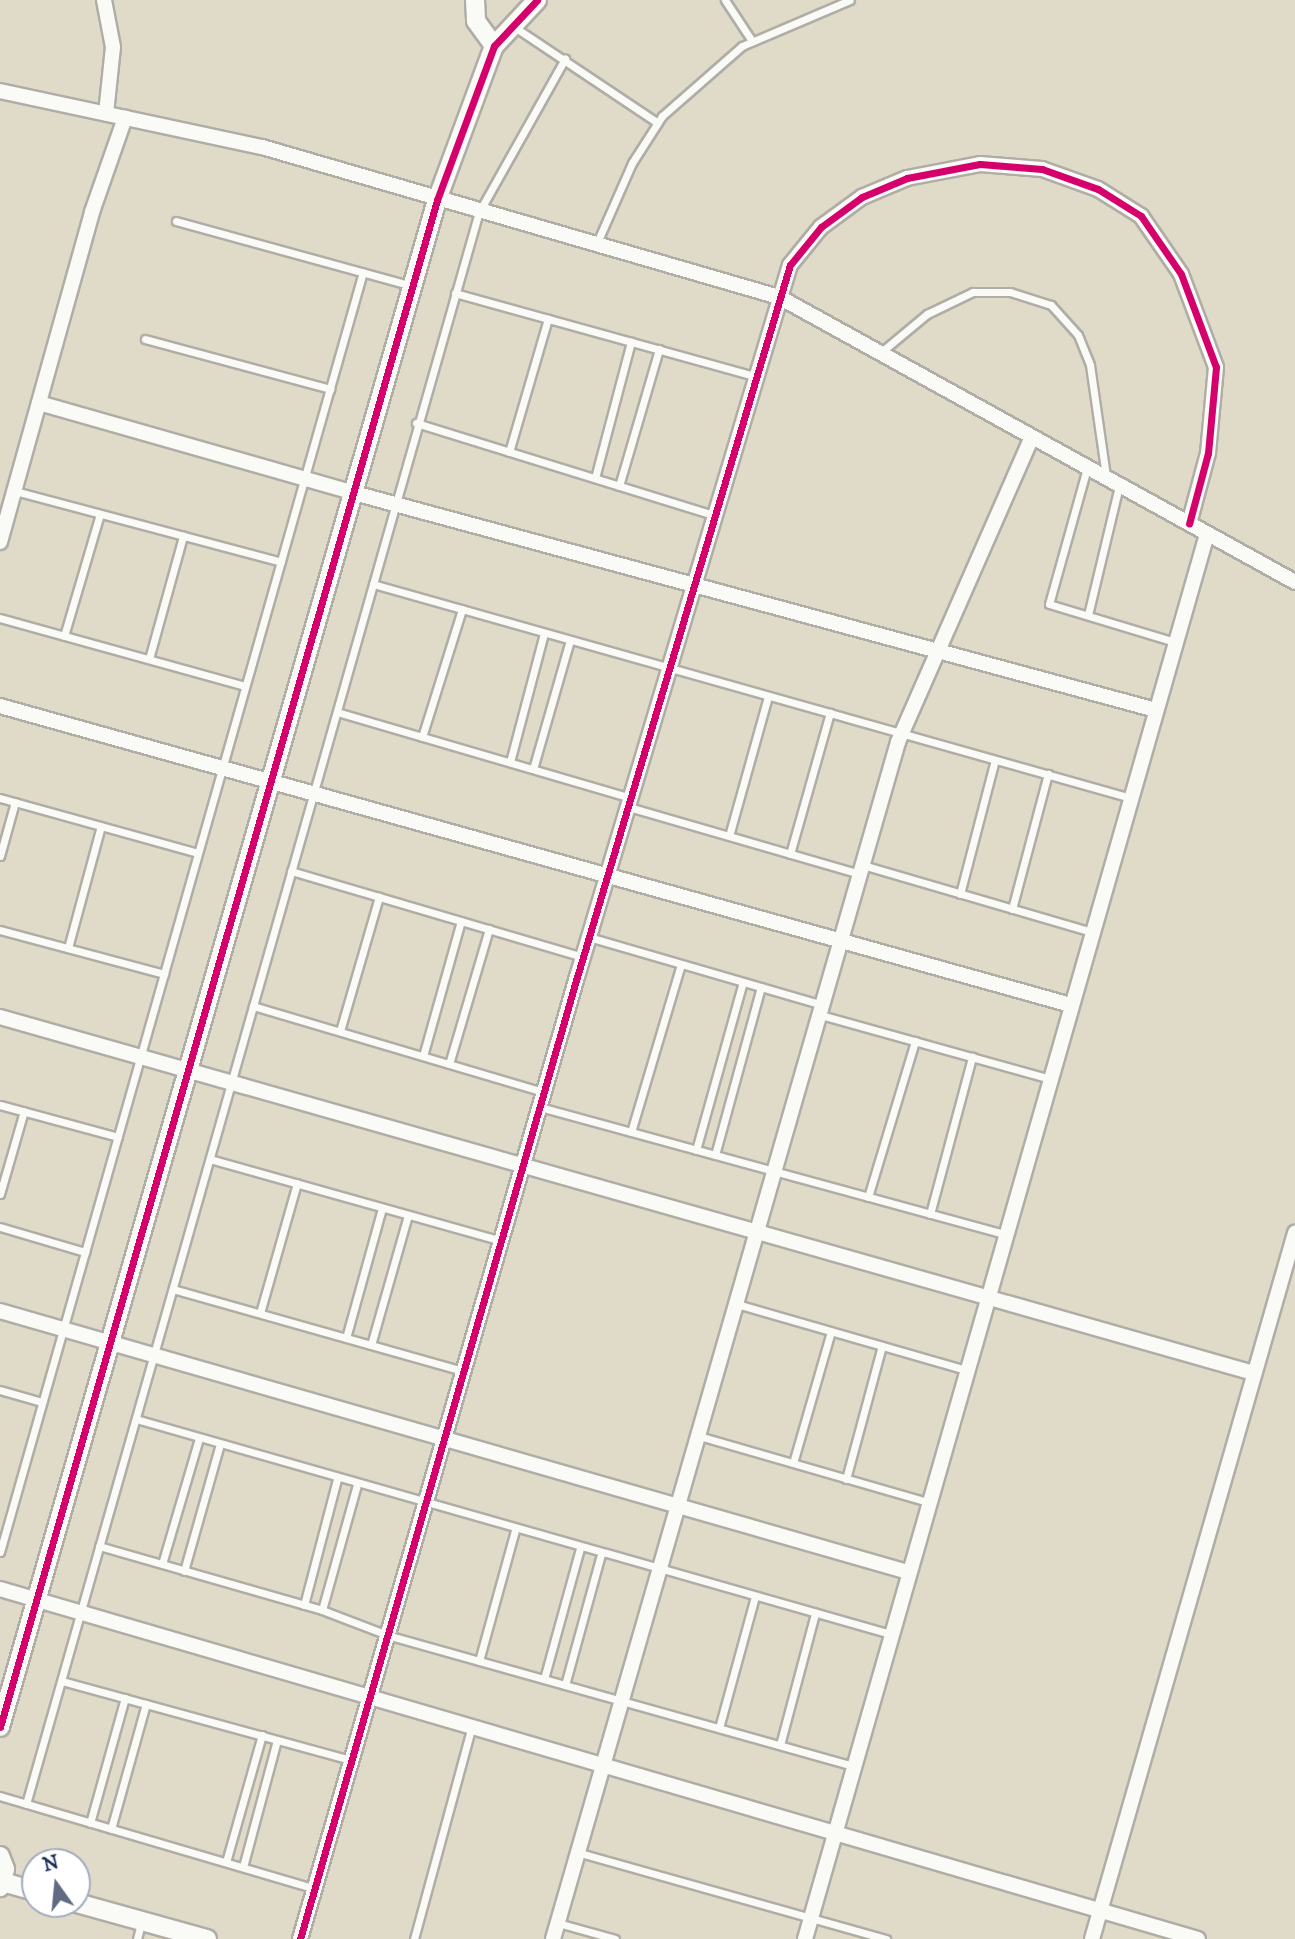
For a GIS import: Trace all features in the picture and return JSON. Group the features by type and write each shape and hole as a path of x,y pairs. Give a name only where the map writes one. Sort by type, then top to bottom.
{"street":[{"path":"104,0 113,47 106,114"},
{"path":"475,0 476,21 494,46"},
{"path":"0,1727 191,1069 437,200 494,46 537,0"},
{"path":"0,91 262,147 779,298 1295,582"},
{"path":"1,538 92,212 125,118"},
{"path":"300,1939 583,957 790,265 821,227 862,197 908,178 980,164 1042,169 1098,189 1141,216 1181,274 1216,368 1208,453 1189,524"},
{"path":"39,403 355,494 1156,710"},
{"path":"553,1939 606,1766 902,733 1032,437"},
{"path":"805,1939 1206,534"},
{"path":"0,706 1071,1005"},
{"path":"0,1017 191,1069 1254,1373"},
{"path":"1092,1939 1295,1233"},
{"path":"0,1311 908,1572"},
{"path":"0,1589 1198,1939"},
{"path":"0,1856 2,1884 21,1888"},
{"path":"91,1907 207,1939"}],"lane":[{"path":"725,0 752,41"},
{"path":"596,245 632,163 658,123 752,41 850,0"},
{"path":"513,26 658,123"},
{"path":"26,1804 337,712 392,504 479,212 565,59"},
{"path":"176,221 413,286"},
{"path":"0,1552 4,1521 43,1402 363,272"},
{"path":"880,353 927,314 974,292 1010,292 1051,305 1078,335 1090,365 1113,482 1088,615"},
{"path":"455,293 758,377"},
{"path":"509,452 548,319"},
{"path":"145,339 330,389"},
{"path":"596,478 631,342"},
{"path":"619,486 659,349"},
{"path":"416,423 716,516"},
{"path":"1087,468 1049,604 1175,642"},
{"path":"14,491 281,562"},
{"path":"64,636 100,513"},
{"path":"149,659 183,536"},
{"path":"373,584 1131,798"},
{"path":"422,737 462,609"},
{"path":"0,618 245,687"},
{"path":"510,762 544,633"},
{"path":"533,769 570,640"},
{"path":"729,836 768,696"},
{"path":"337,712 533,769 790,854 960,894 1092,932"},
{"path":"790,854 831,713"},
{"path":"960,894 995,760"},
{"path":"1012,909 1048,774"},
{"path":"0,797 198,853"},
{"path":"0,856 15,802"},
{"path":"68,948 101,826"},
{"path":"291,871 583,957"},
{"path":"340,1031 379,897"},
{"path":"423,1056 461,921"},
{"path":"449,1064 489,929"},
{"path":"0,930 164,974"},
{"path":"589,937 761,987 915,1041 1050,1079"},
{"path":"631,1132 681,964"},
{"path":"696,1150 743,982"},
{"path":"715,1155 761,987"},
{"path":"253,1006 544,1092"},
{"path":"868,1197 915,1041"},
{"path":"930,1214 972,1057"},
{"path":"0,1105 118,1136"},
{"path":"540,1107 1005,1234"},
{"path":"0,1194 24,1111"},
{"path":"210,1159 501,1241"},
{"path":"260,1313 297,1183"},
{"path":"346,1338 383,1208"},
{"path":"372,1345 408,1215"},
{"path":"0,1227 85,1252"},
{"path":"173,1289 464,1371"},
{"path":"737,1304 966,1370"},
{"path":"793,1463 831,1331"},
{"path":"846,1479 882,1346"},
{"path":"0,1390 43,1402"},
{"path":"136,1419 425,1505 891,1634"},
{"path":"699,1436 928,1502"},
{"path":"162,1564 199,1438"},
{"path":"184,1571 220,1444"},
{"path":"303,1605 337,1479"},
{"path":"322,1610 357,1485"},
{"path":"480,1661 515,1530"},
{"path":"99,1546 322,1610 387,1635 854,1766"},
{"path":"544,1679 580,1548"},
{"path":"565,1685 601,1554"},
{"path":"719,1728 755,1596"},
{"path":"780,1745 815,1613"},
{"path":"62,1681 352,1760"},
{"path":"90,1823 125,1698"},
{"path":"111,1829 146,1704"},
{"path":"414,1939 472,1726"},
{"path":"226,1862 262,1735"},
{"path":"243,1867 277,1740"},
{"path":"0,1796 315,1888"},
{"path":"580,1853 886,1939"},
{"path":"137,1939 142,1921"},
{"path":"558,1923 615,1939"}],"cycle path":[{"path":"0,1727 437,200 494,46 537,0"},
{"path":"300,1939 577,977 790,265 821,227 862,197 907,178 980,164 1042,169 1098,189 1141,216 1181,274 1216,367 1208,453 1189,524"}]}
